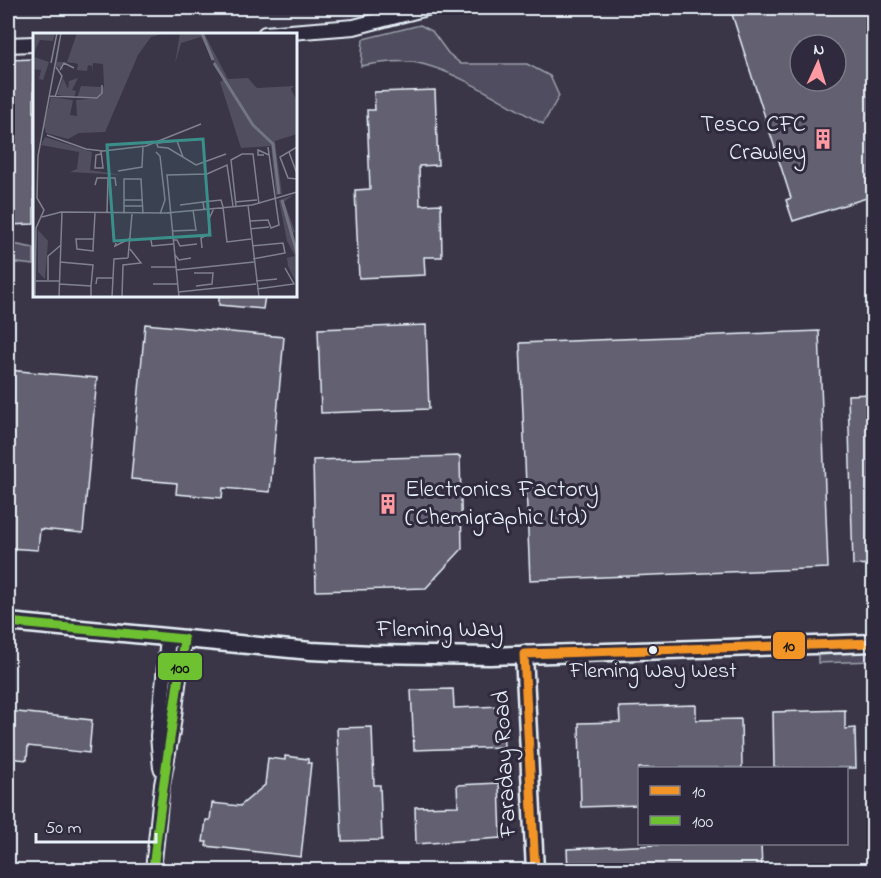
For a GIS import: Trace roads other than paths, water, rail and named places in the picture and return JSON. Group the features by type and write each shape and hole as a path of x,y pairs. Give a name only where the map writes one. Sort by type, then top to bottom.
{"street":[{"path":"280,33 342,29 427,8"},
{"path":"8,45 33,44"},
{"name":"Fleming Way","path":"8,622 362,654 524,654 873,643"},
{"path":"153,870 162,785 158,736 176,638"},
{"name":"Faraday Road","path":"524,654 535,870"}],"place":[{"name":"Tesco CFC Crawley","path":"823,139"},
{"name":"Electronics Factory (Chemigraphic Ltd)","path":"388,504"},
{"name":"Fleming Way West","path":"653,650"}]}
